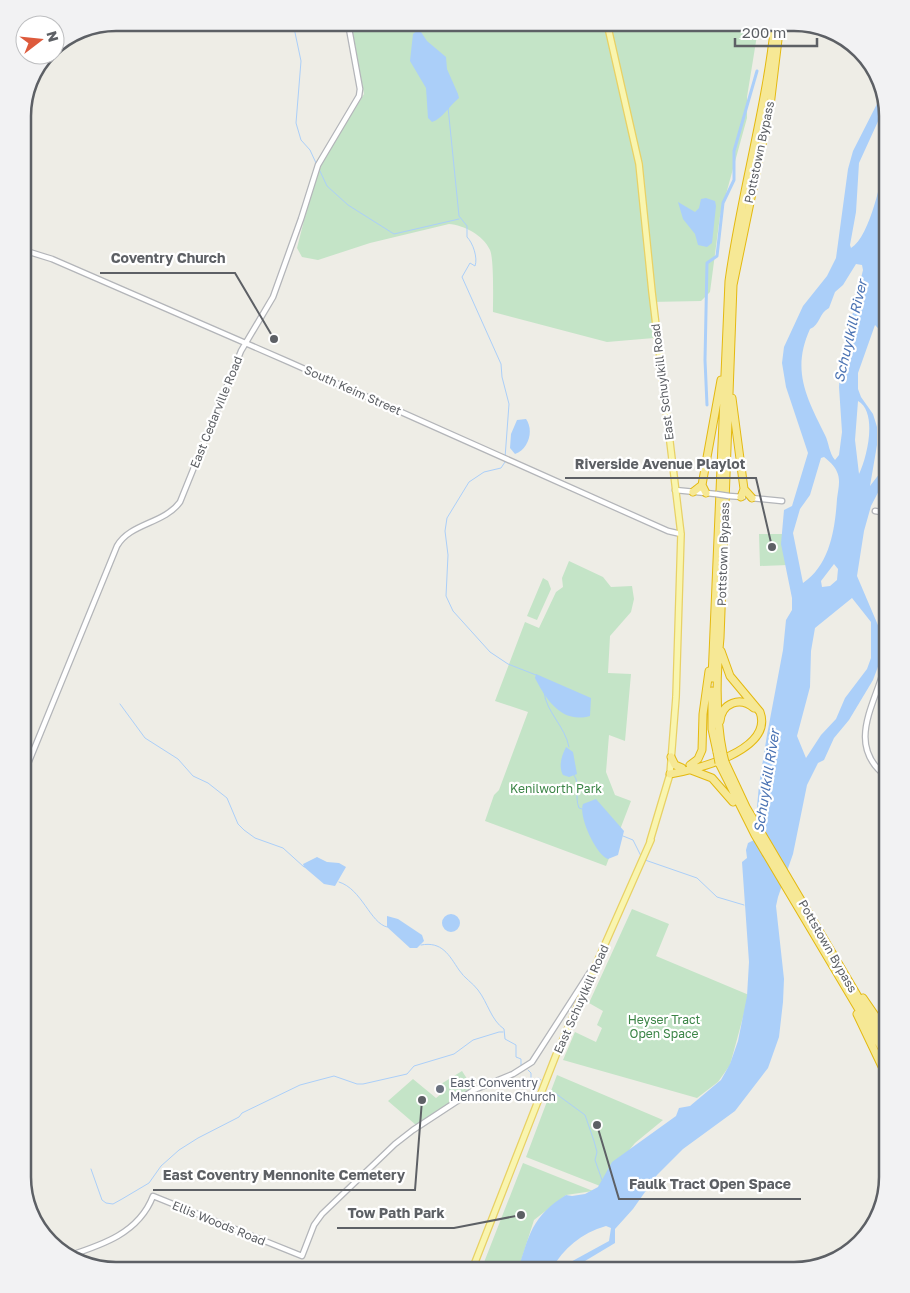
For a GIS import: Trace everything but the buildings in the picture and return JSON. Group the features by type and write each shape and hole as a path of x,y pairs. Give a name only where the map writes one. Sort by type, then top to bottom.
{"highway":[{"name":"Pottstown Bypass","path":"774,31 766,94 732,260 725,355 712,648 711,717 722,763 744,813 879,1032"},
{"name":"Pottstown Bypass","path":"720,753 716,684 720,638 733,285 770,106 779,31"},
{"path":"732,330 732,397 742,493 752,498"},
{"path":"706,493 702,485 725,355"},
{"path":"693,492 702,485"},
{"path":"687,767 739,752 755,738 761,728 762,720 758,710 727,671 720,638"},
{"path":"687,767 700,757 702,750 704,701 712,648"},
{"path":"670,774 732,753 749,741 756,732 759,722 756,711 750,704 734,702 723,711 720,723 720,753"},
{"path":"671,757 676,766 687,767 705,773 717,782 744,813"},
{"name":"Pottstown Bypass","path":"744,813 828,952 840,977 879,1041"},
{"path":"828,952 879,1021"},
{"path":"840,977 879,1058"}],"main road":[{"name":"East Schuylkill Road","path":"475,1262 556,1055 650,842 668,794 671,778 676,697 681,534 639,164 609,31"}],"street":[{"name":"East Cedarville Road","path":"31,756 117,546 126,534 171,511 180,502 245,343 273,297 318,165 359,96 360,89 349,31"},
{"name":"South Keim Street","path":"31,252 52,259 245,343 668,531 681,534"},
{"path":"675,490 729,496 742,493"},
{"path":"752,498 782,501"},
{"path":"879,683 865,728 870,754 879,769"},
{"name":"Ellis Woods Road","path":"78,1252 116,1238 144,1214 154,1196 302,1256 314,1225 322,1214 395,1144 470,1093 527,1066 539,1053 595,965"}],"green space":[{"path":"352,31 758,31 747,97 747,118 720,216 710,292 701,301 650,302 654,338 607,342 493,312 493,270 490,250 478,235 461,226 449,224 370,243 318,260 302,257 297,248 313,185 323,161 364,94"},
{"path":"759,534 782,534 788,565 760,566"},
{"name":"Kenilworth Park","path":"569,561 603,577 611,587 632,586 634,599 631,612 610,636 608,673 631,674 625,741 609,735 606,772 615,795 631,801 606,866 485,821 494,795 499,790 528,712 495,701 525,622 539,628 556,592 563,587 562,578"},
{"path":"543,578 548,581 551,589 537,620 527,616"},
{"name":"Heyser Tract Open Space","path":"632,909 669,924 656,956 749,995 730,1065 718,1082 697,1098 563,1060 575,1032 596,1042 602,1028 597,1025 603,1011 589,1003"},
{"path":"462,1071 473,1088 416,1125 388,1101 413,1079 436,1098 445,1091 441,1084"},
{"path":"557,1075 663,1120 635,1143 600,1186 526,1157"},
{"path":"523,1163 593,1191 566,1195 534,1220 521,1262 484,1262"}],"water":[{"path":"420,31 427,41 446,57 447,69 459,98 439,118 432,122 428,118 426,88 410,61 413,34"},
{"name":"Schuylkill River","path":"878,103 879,119 859,163 856,212 850,245 851,248 864,231 879,190 879,329 875,325 858,373 858,389 861,397 873,414 877,427 877,445 870,486 879,474 879,490 871,506 864,531 857,576 879,628 879,664 873,680 849,720 834,738 824,760 818,763 807,785 793,854 776,906 784,979 779,1037 768,1068 735,1111 683,1149 657,1175 633,1209 615,1229 615,1243 583,1262 571,1262 609,1241 611,1228 606,1226 574,1242 557,1262 521,1262 533,1227 546,1211 566,1195 585,1194 598,1187 612,1162 676,1116 679,1108 690,1106 721,1080 730,1064 738,1041 747,996 749,962 742,862 747,858 746,850 748,843 754,840 759,785 783,650 786,620 792,610 792,598 781,544 784,510 792,506 808,453 786,387 782,363 784,347 803,306 827,276 836,258 848,169 853,151","holes":["856,264 862,265 863,270 841,362 839,387 842,432 839,455 835,460 807,396 802,371 802,358 804,344 810,329 816,325 823,313 829,308 835,292 843,285","858,401 868,415 869,425 865,457 859,474 855,440","824,457 832,464 839,478 835,522 825,556 812,575 803,583 793,533 800,509 810,495 821,458","834,564 838,569 837,580 830,586 822,587 821,581","852,598 871,622 871,658 867,669 845,698 836,719 821,735 806,758 797,736 810,687 811,651 815,628"]},
{"path":"706,198 715,201 716,206 712,243 707,247 698,245 695,234 683,219 678,202 695,212 699,208 701,199"},
{"path":"526,419 530,428 529,439 524,448 515,454 510,448 511,434 517,420"},
{"path":"536,674 591,698 590,716 580,718 571,716 556,708 539,686 535,678"},
{"path":"566,747 573,752 577,774 569,777 563,775 561,768 562,757"},
{"path":"596,799 624,831 618,855 608,859 603,856 593,843 583,817 583,804"},
{"path":"317,857 346,867 335,886 324,884 304,867 303,864"},
{"path":"447,914 455,914 460,919 458,930 447,932 442,927 442,919"},
{"path":"387,916 398,919 422,935 424,941 417,948 410,948 387,927"}],"waterway":[{"path":"295,31 301,61 296,123 301,140 310,150 316,163"},
{"path":"707,405 705,360 707,263 717,256 723,203 734,180 734,151 757,71"},
{"path":"448,107 459,216 467,226 467,237 473,247 476,259 475,266 470,263 462,277 501,364 502,377 509,404 505,458"},
{"path":"319,169 327,186 348,205 394,234 459,219"},
{"path":"505,462 501,468 484,472 469,482 447,518 445,531 448,555 446,596 453,611 490,652 508,664 536,675"},
{"path":"544,692 548,706 564,732 569,747"},
{"path":"120,704 145,738 178,759 193,776 208,783 227,798 238,824 244,830 255,838 283,848 304,867"},
{"path":"574,775 577,783 578,804 579,808 582,809"},
{"path":"623,836 633,840 642,858"},
{"path":"645,860 697,878 717,897 744,905"},
{"path":"339,882 354,891 376,919 387,927"},
{"path":"421,945 434,945 444,950 461,973 476,987 496,1021 504,1029 505,1039 516,1045 516,1057 521,1059 521,1065"},
{"path":"91,1169 102,1200 113,1204 149,1183 161,1166 179,1150 239,1117 242,1113 300,1085 334,1076 357,1084 363,1084 407,1074 414,1066 454,1054 473,1040 503,1032"},
{"path":"528,1070 533,1081 538,1078 541,1080"},
{"path":"555,1093 585,1115 597,1152 595,1160 602,1180"}],"place":[{"name":"Coventry Church","path":"274,339"},
{"name":"Riverside Avenue Playlot","path":"772,547"},
{"name":"East Conventry Mennonite Church","path":"440,1089"},
{"name":"East Coventry Mennonite Cemetery","path":"422,1100"},
{"name":"Faulk Tract Open Space","path":"597,1125"},
{"name":"Tow Path Park","path":"521,1215"}]}
